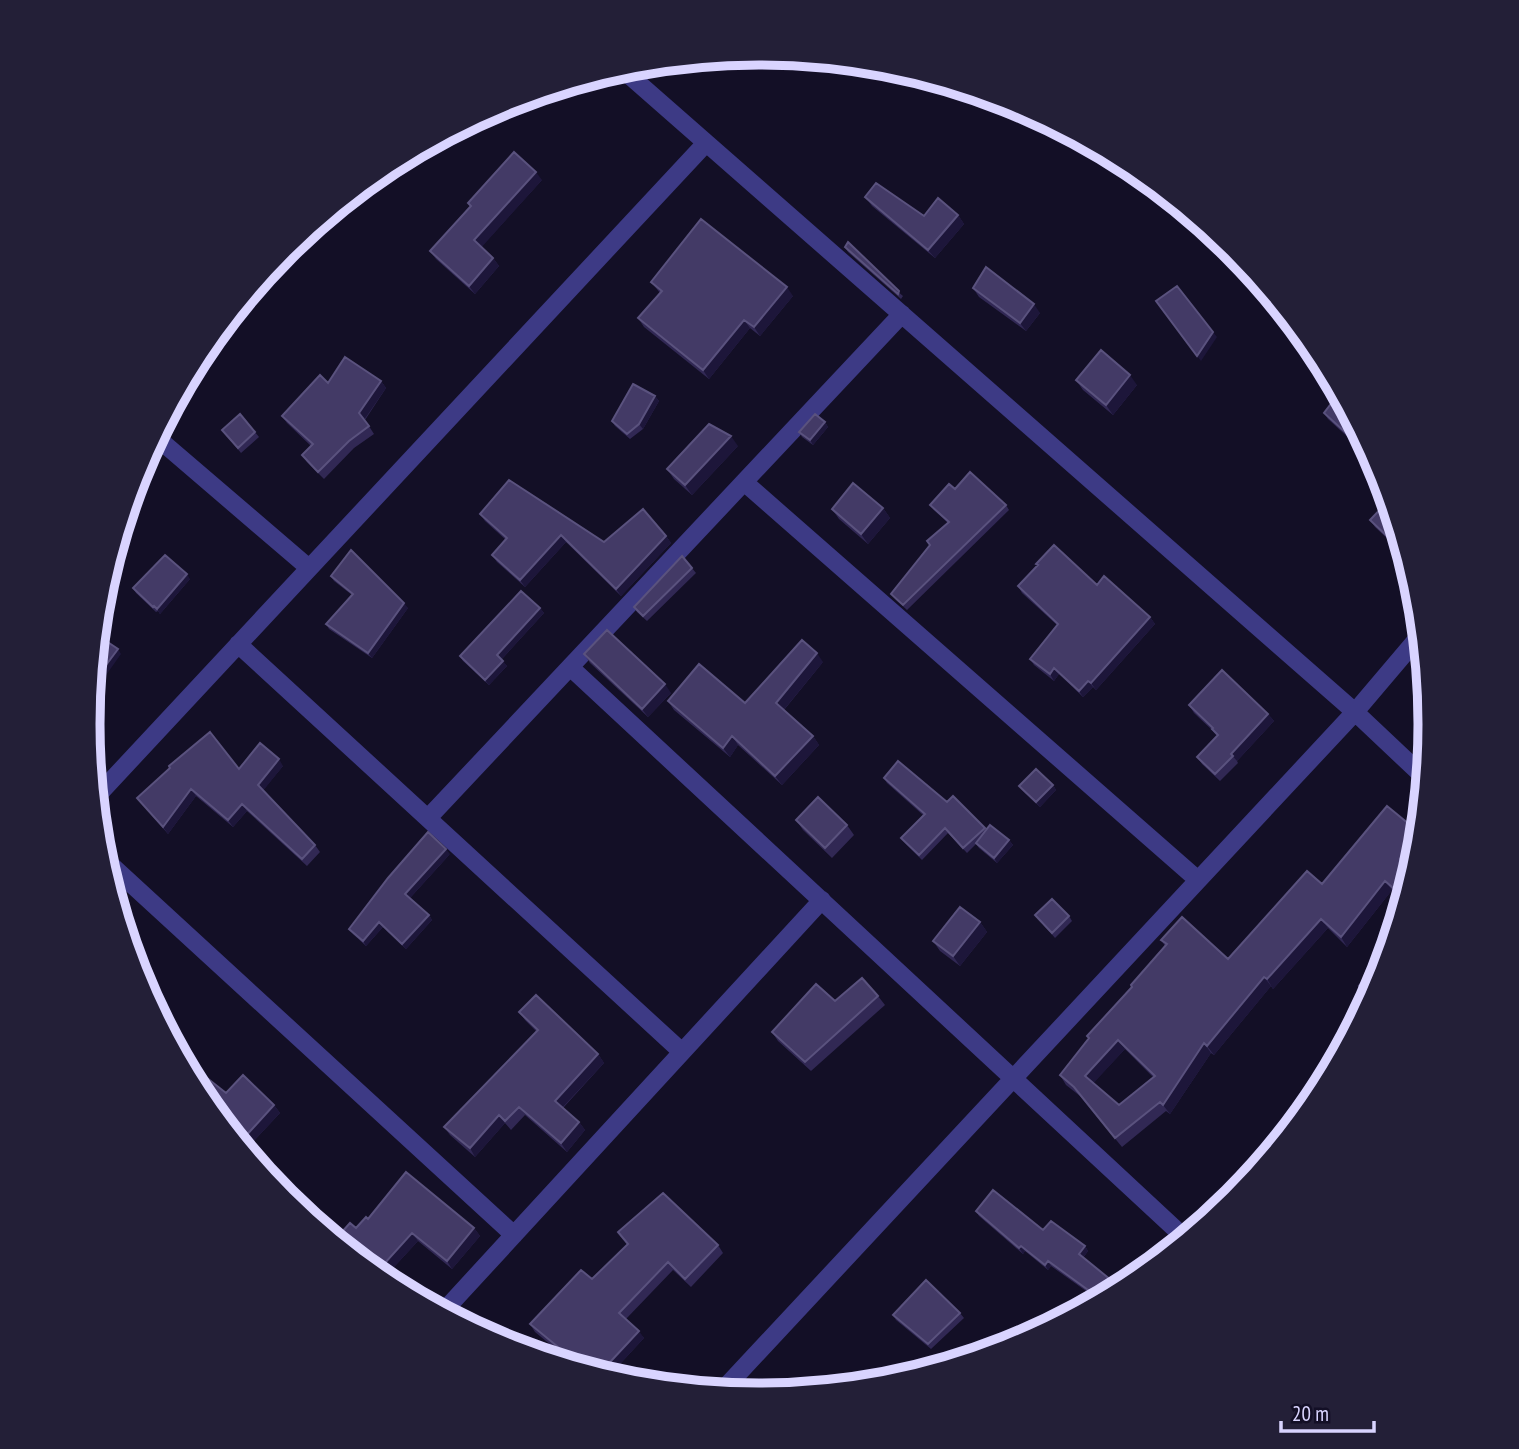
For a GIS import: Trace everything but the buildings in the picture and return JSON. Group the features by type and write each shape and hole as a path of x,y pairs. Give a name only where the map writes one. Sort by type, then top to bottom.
{"street":[{"path":"631,77 1355,712 1418,771"},
{"path":"103,789 706,143"},
{"path":"428,818 902,314"},
{"path":"163,443 309,568"},
{"path":"744,482 1198,880"},
{"path":"729,1383 1355,712 1414,642"},
{"path":"238,644 682,1052"},
{"path":"570,667 1180,1233"},
{"path":"116,870 514,1235"},
{"path":"449,1306 822,900"}]}
